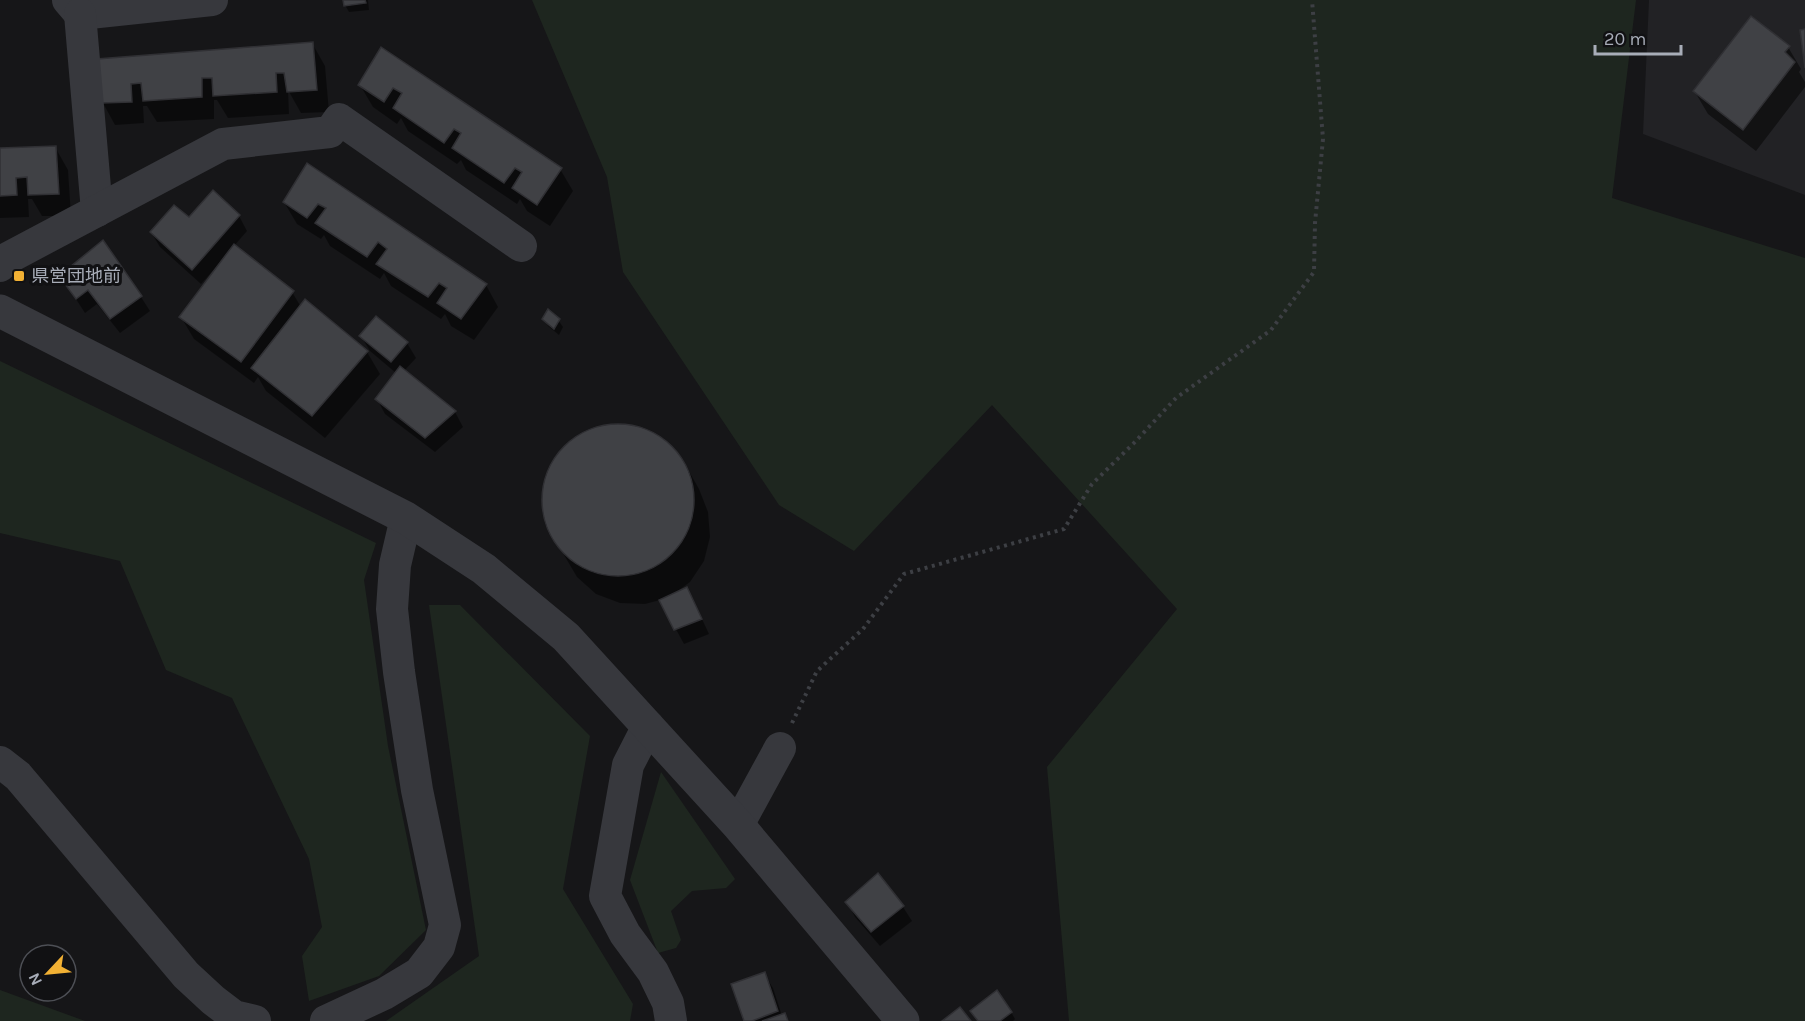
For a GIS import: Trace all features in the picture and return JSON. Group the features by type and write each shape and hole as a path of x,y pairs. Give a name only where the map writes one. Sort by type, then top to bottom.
{"street":[{"path":"97,211 74,7 212,0"},
{"path":"0,266 8,258 222,144 330,132 339,119 521,246"},
{"path":"0,312 406,518 484,569 566,637 738,825 903,1021"},
{"path":"326,1021 384,994 419,973 439,947 445,925 417,790 392,609 395,565 406,518"},
{"path":"648,726 628,765 605,896 625,934 653,972 668,1003 671,1021"},
{"path":"738,825 780,748"},
{"path":"0,762 18,776 186,975 234,1016 255,1021"}],"path":[{"path":"780,748 817,671 863,629 904,574 1064,529 1092,484 1176,398 1271,330 1314,272 1315,223 1323,139 1312,0"}],"shaded area":[{"path":"532,0 1636,0 1612,198 1805,258 1805,1021 1069,1021 1047,767 1177,609 992,405 854,551 779,505 623,272 607,177"},
{"path":"1649,0 1805,0 1805,195 1643,134"},
{"path":"0,361 376,543 364,580 388,746 426,930 379,976 309,1001 302,956 322,927 309,859 232,698 166,670 120,561 0,533"},
{"path":"429,605 460,605 590,736 563,889 633,1004 630,1021 386,1021 479,956"},
{"path":"661,772 735,879 726,888 692,891 671,911 681,940 676,948 658,953 630,880"},
{"path":"0,990 18,997 18,1003 36,1003 85,1021 0,1021"}],"building":[{"path":"343,0 365,0 366,3 344,6"},
{"path":"1751,16 1790,46 1785,52 1795,62 1743,130 1693,91"},
{"path":"1805,29 1805,68 1800,30"},
{"path":"313,42 317,90 287,92 284,73 276,73 277,92 213,96 212,78 202,78 202,97 143,101 141,83 131,84 132,102 101,103 97,59"},
{"path":"381,47 562,168 537,205 512,188 522,172 515,168 504,183 452,148 461,133 454,129 444,143 393,108 402,93 393,88 384,102 358,85"},
{"path":"56,146 59,194 28,195 27,177 16,178 17,195 0,196 0,148"},
{"path":"307,163 487,284 461,319 437,303 447,288 439,283 428,297 376,264 387,249 378,242 367,257 315,223 326,208 318,204 307,218 283,202"},
{"path":"213,190 240,215 192,270 150,232 174,205 189,217"},
{"path":"103,240 142,296 110,319 88,290 76,299 59,276"},
{"path":"234,244 294,291 241,362 179,317"},
{"path":"305,299 368,351 312,416 251,368"},
{"path":"548,309 560,319 554,329 542,319"},
{"path":"376,316 408,342 391,362 359,336"},
{"path":"400,366 456,411 425,438 375,399"},
{"path":"618,424 633,425 647,430 672,446 688,471 693,485 693,515 688,529 672,554 647,570 633,575 618,576 603,575 589,570 564,554 548,529 543,515 542,500 543,485 548,471 564,446 589,430 603,425"},
{"path":"687,587 702,619 674,630 659,600"},
{"path":"878,873 904,906 871,932 845,902"},
{"path":"765,972 778,1011 752,1021 744,1021 731,984"},
{"path":"997,990 1012,1012 1000,1021 978,1021 970,1011"},
{"path":"960,1007 971,1021 942,1021"},
{"path":"785,1013 788,1021 762,1021"}],"place":[{"name":"県営団地前","path":"19,276"}]}
